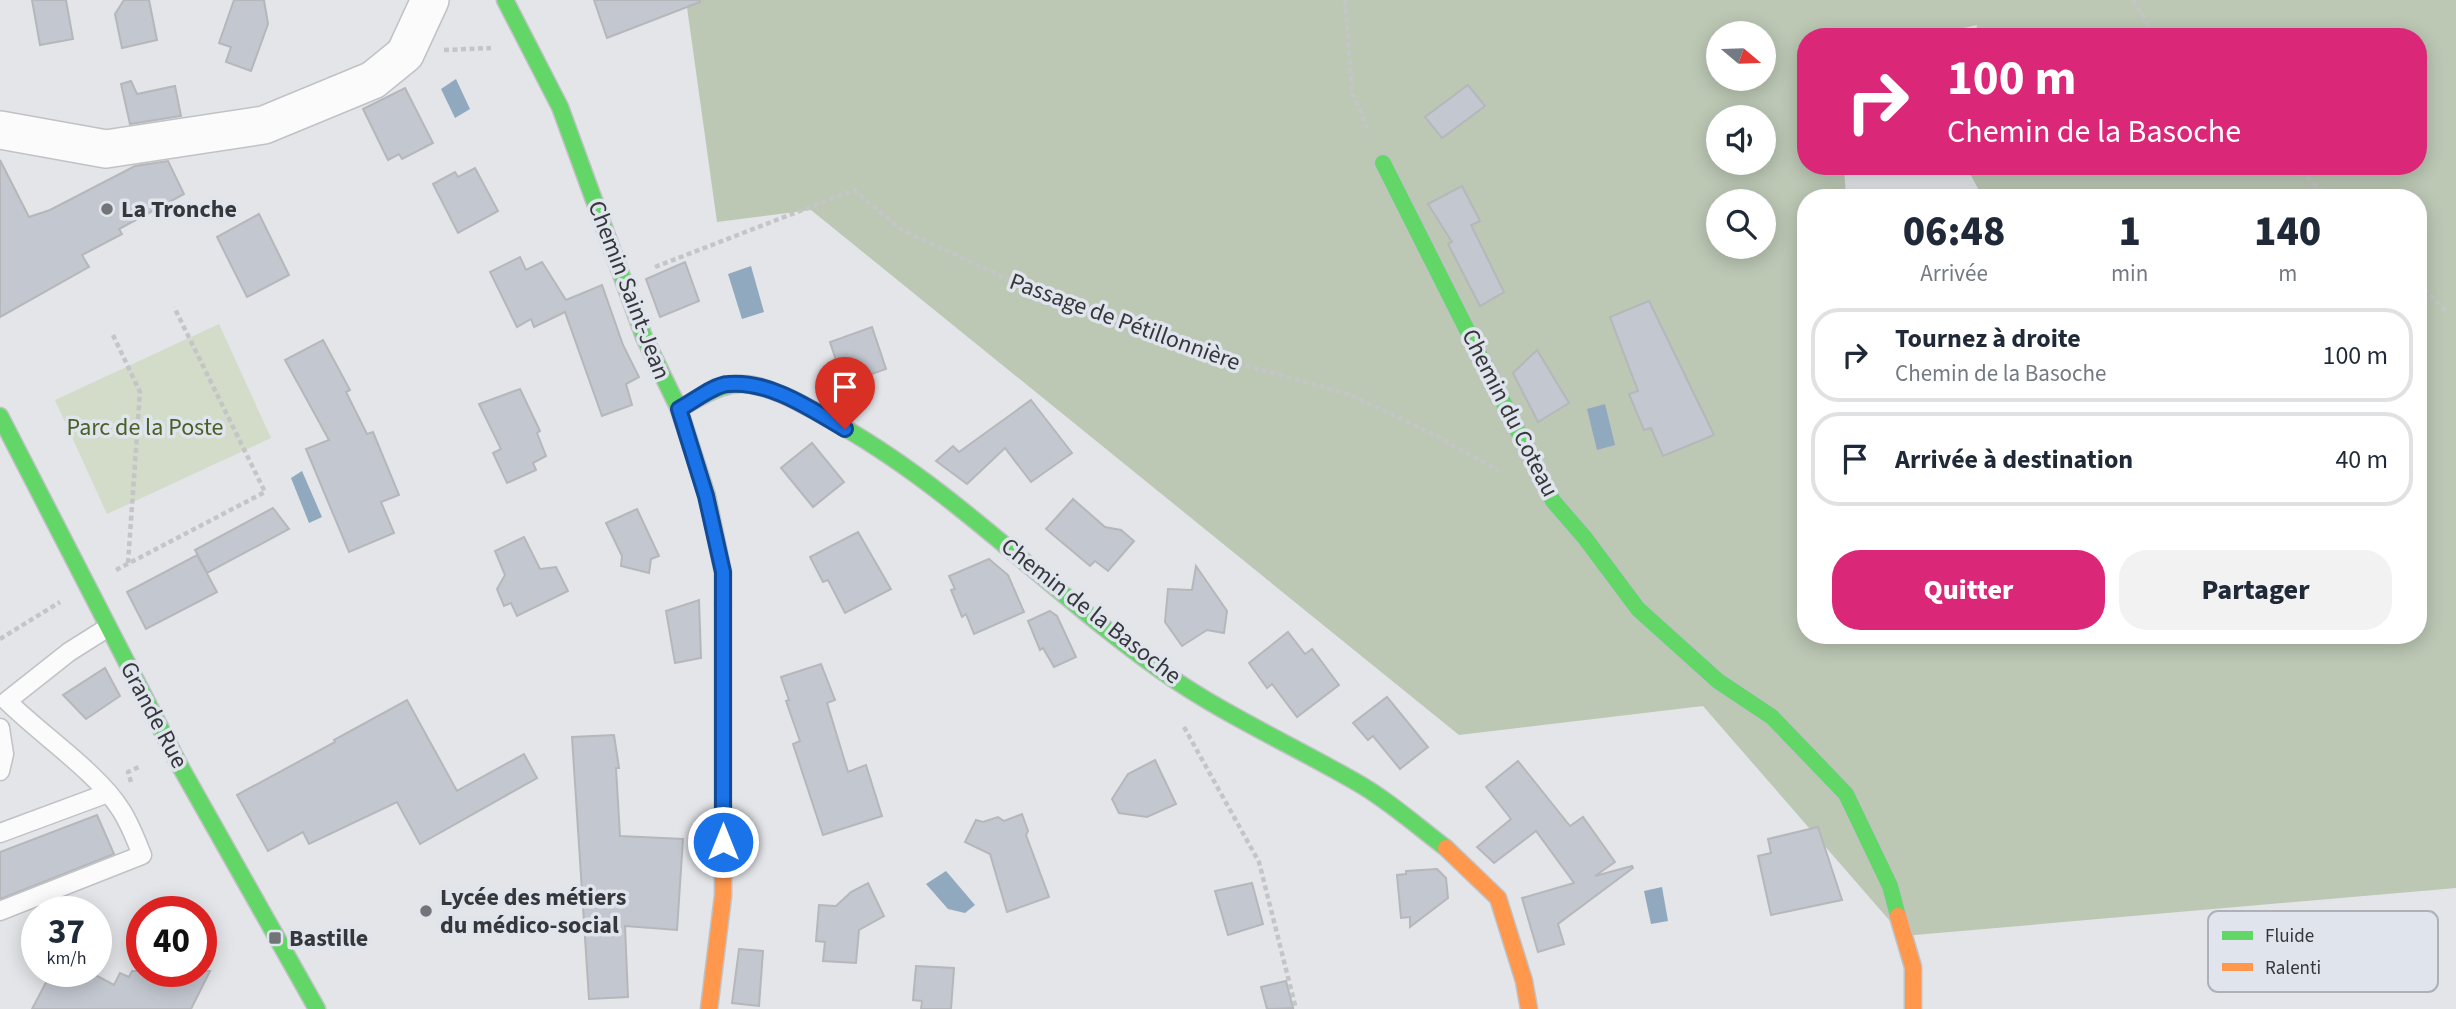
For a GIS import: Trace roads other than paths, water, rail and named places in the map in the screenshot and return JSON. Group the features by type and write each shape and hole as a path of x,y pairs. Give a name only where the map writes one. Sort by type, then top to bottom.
{"street":[{"path":"0,131 106,149 264,125 373,80 405,54 430,0"},
{"name":"Chemin Saint-Jean","path":"505,0 560,107 644,337 679,409 706,496 723,572 723,896 709,1009"},
{"name":"Chemin du Coteau","path":"1383,163 1553,501 1585,538 1638,609 1717,681 1772,717 1846,794 1891,886 1913,967 1913,1009"},
{"name":"Chemin de la Basoche","path":"679,409 725,384 756,386 802,404 888,453 972,515 1141,657 1228,714 1359,783 1449,850 1498,898 1524,981 1529,1009"},
{"name":"Grande Rue","path":"0,416 88,585 107,628 275,939 317,1009"}],"lane":[{"path":"0,911 142,855 122,810 108,793 4,707 69,653 107,628"},
{"path":"0,728 4,754 0,771"},
{"path":"0,833 108,793"}],"water":[{"path":"456,79 470,109 455,118 441,89"},
{"path":"751,266 764,312 742,319 728,274"},
{"path":"1605,404 1615,445 1597,450 1587,409"},
{"path":"302,471 322,517 309,523 291,478"},
{"path":"946,871 975,905 965,913 948,909 926,884"},
{"path":"1662,887 1668,921 1651,924 1644,891"}],"place":[{"name":"La Tronche","path":"107,209"},
{"name":"Lycée des métiers du médico-social","path":"426,911"},
{"name":"Bastille","path":"275,938"}],"park label":[{"name":"Parc de la Poste","path":"145,427"}]}
